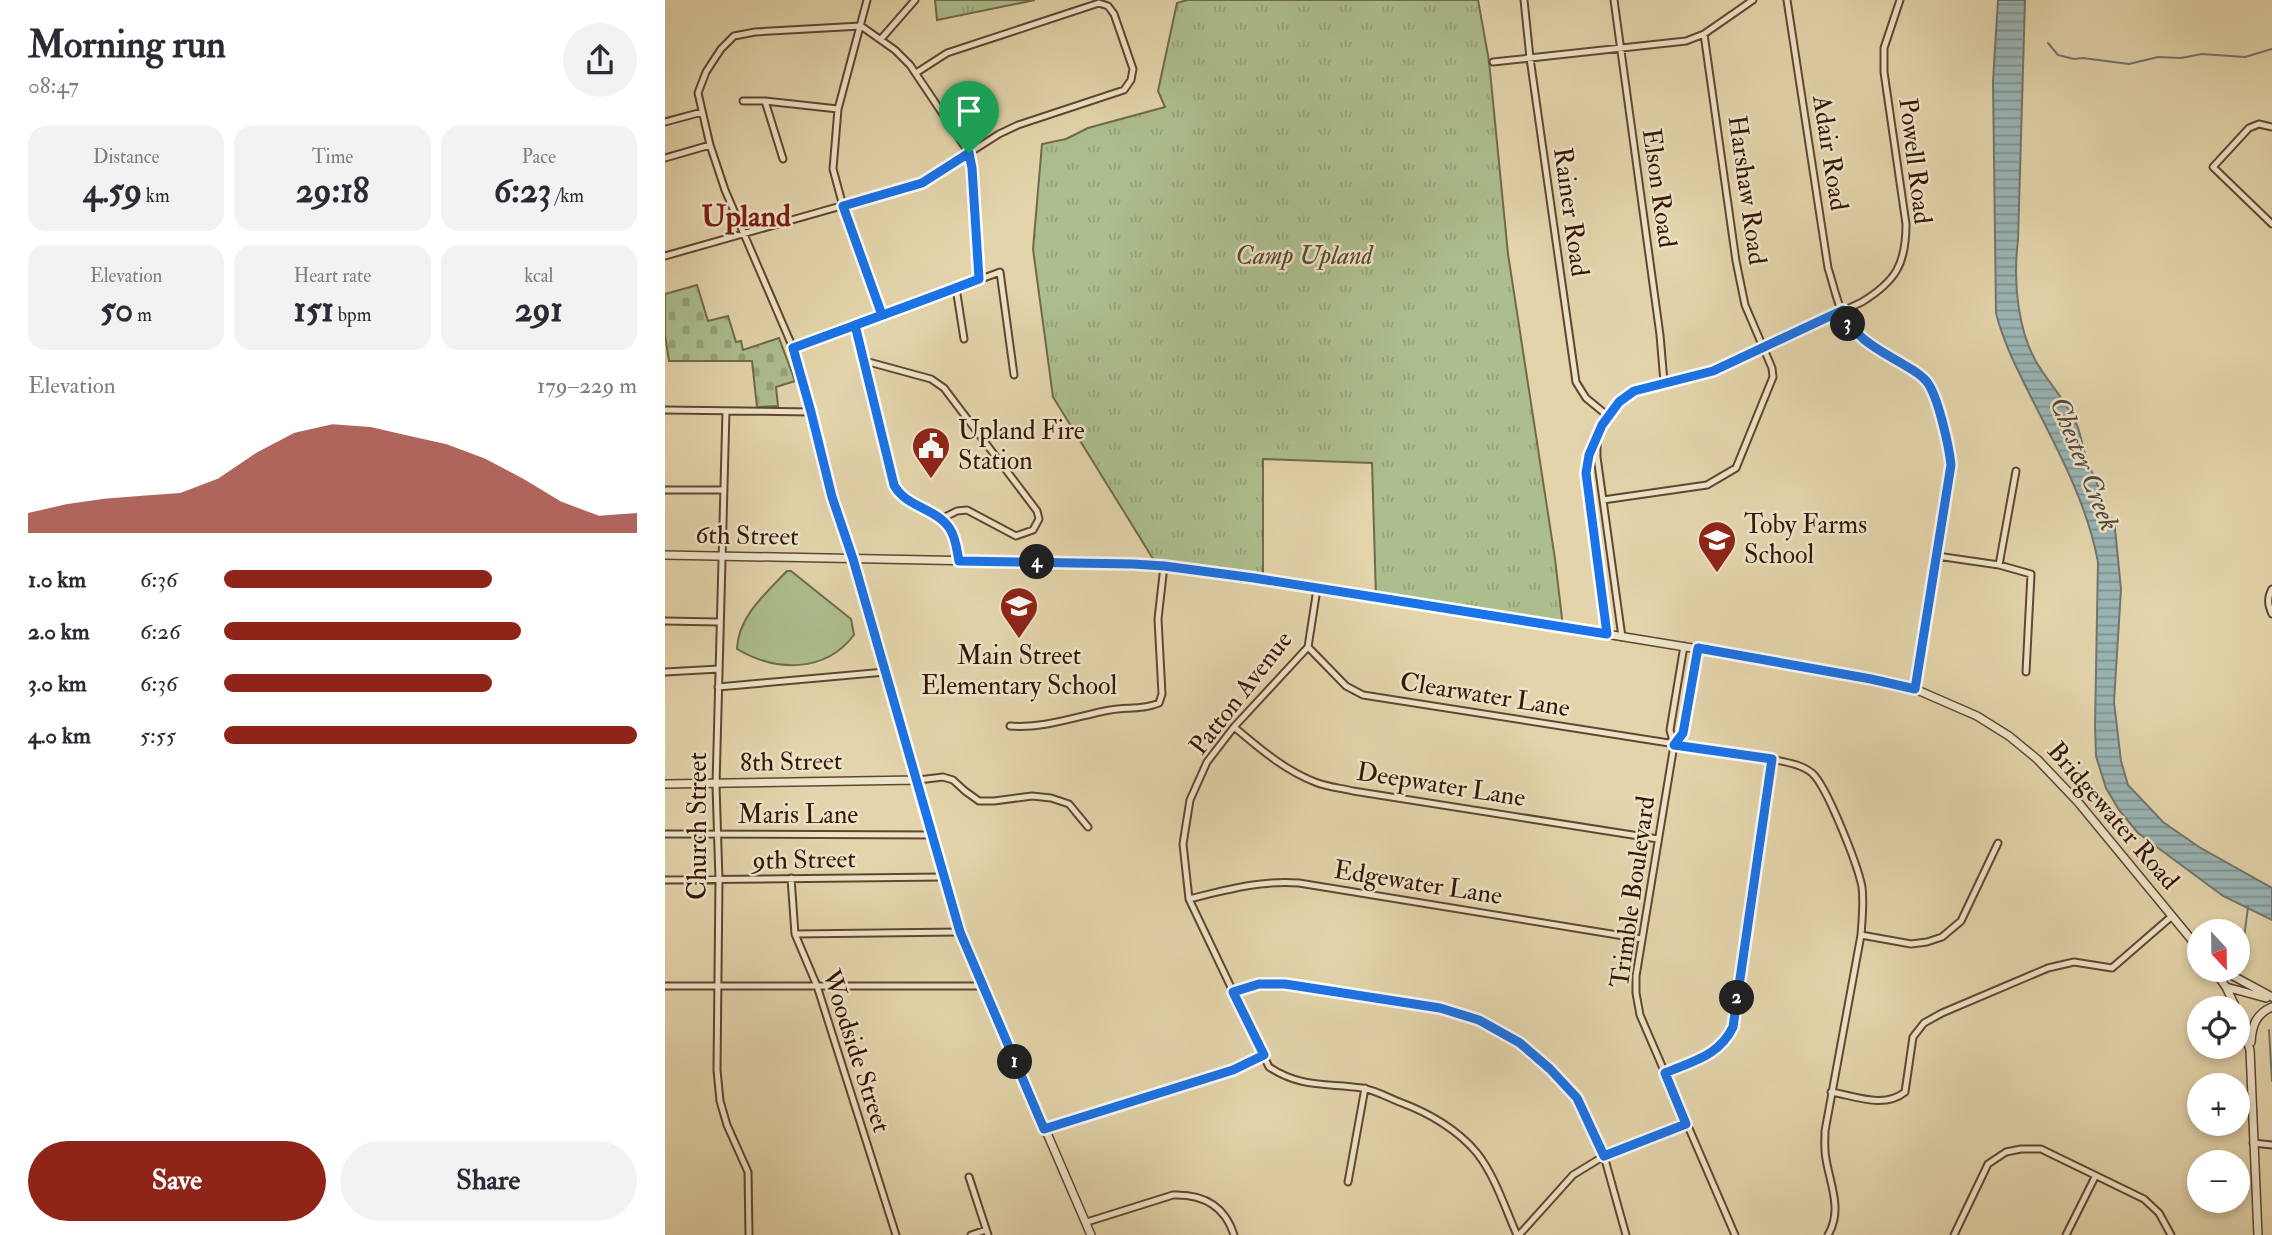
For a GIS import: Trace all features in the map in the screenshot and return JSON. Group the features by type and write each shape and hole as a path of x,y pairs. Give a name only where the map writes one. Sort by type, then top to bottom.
{"street":[{"path":"867,0 838,109 833,169 843,206 882,315"},
{"path":"881,40 915,0"},
{"name":"Rainer Road","path":"1524,0 1576,382 1585,398 1608,416"},
{"name":"Elson Road","path":"1613,0 1661,335 1664,382"},
{"path":"1493,62 1686,41 1704,34 1753,0"},
{"name":"Adair Road","path":"1787,0 1828,268 1848,324 1859,337 1919,373 1929,383 1949,449 1951,465 1915,689"},
{"name":"Powell Road","path":"1607,634 1586,473 1589,455 1597,435 1619,402 1634,391 1713,371 1863,302 1879,292 1891,279 1906,246 1906,224 1884,72 1884,48 1900,0"},
{"path":"665,256 922,183 999,134 1018,125 1118,93 1130,84 1133,69 1114,14 1104,4 1090,5 961,48 938,58 916,73"},
{"path":"979,279 969,153 916,73 895,50 861,26 755,32 734,36 721,49 701,81 698,93 710,145 725,190 793,348 832,497 853,559 960,932 1091,1235"},
{"name":"Harshaw Road","path":"1603,500 1707,485 1736,468 1773,377 1772,368 1745,305 1704,34"},
{"path":"743,100 838,109"},
{"path":"765,101 783,159"},
{"path":"665,122 702,112"},
{"path":"2272,127 2259,124 2249,128 2213,167 2272,224"},
{"path":"665,158 710,145"},
{"path":"793,348 1000,272 1014,375"},
{"path":"956,288 964,340"},
{"path":"855,325 895,489 941,519 951,529 959,561"},
{"path":"865,361 931,379 944,388 1037,510 1039,519 1033,530 1016,536 967,510 957,511 941,519"},
{"path":"665,410 811,412"},
{"name":"Church Street","path":"726,411 716,785 720,1101 727,1125 748,1172 749,1235"},
{"path":"1597,435 1597,457 1622,637"},
{"path":"1999,565 2016,471"},
{"path":"665,490 723,490"},
{"name":"6th Street","path":"665,555 1164,566 1579,629"},
{"path":"1937,556 1999,565 2031,574 2027,672"},
{"path":"1010,726 1028,727 1112,710 1150,707 1160,703 1162,694 1159,619 1164,566"},
{"name":"Patton Avenue","path":"1317,589 1308,647 1234,727 1207,762 1190,800 1182,844 1189,899 1269,1067 1298,1082 1365,1088 1422,1111 1454,1131 1477,1153 1518,1235"},
{"path":"2272,589 2268,597 2272,614"},
{"path":"665,621 719,622"},
{"name":"Bridgewater Road","path":"1579,629 1871,679 1915,689 1976,716 2009,736 2037,759 2078,802 2187,934"},
{"name":"Trimble Boulevard","path":"1684,646 1670,730 1674,745 1642,939 1636,993 1640,1015 1735,1235"},
{"name":"Clearwater Lane","path":"1308,647 1346,686 1363,695 1772,759 1793,764 1812,774 1824,789 1862,887 1861,936 1831,1092 1825,1148 1836,1198 1835,1213 1828,1235"},
{"name":"Trimble Boulevard","path":"1674,745 1683,733 1698,648"},
{"path":"665,672 719,668"},
{"path":"718,687 885,672"},
{"name":"Deepwater Lane","path":"1234,727 1272,758 1317,783 1658,839"},
{"path":"1665,1073 1713,1052 1726,1041 1733,1027 1772,759"},
{"path":"918,780 943,777 953,780 979,801 1032,796 1051,798 1069,804 1089,827"},
{"name":"8th Street","path":"665,784 918,780"},
{"name":"Maris Lane","path":"665,834 931,835"},
{"path":"1861,936 1911,944 1942,937 1961,922 1998,843"},
{"name":"9th Street","path":"665,880 943,877"},
{"name":"Woodside Street","path":"792,878 795,934 817,986 896,1235"},
{"name":"Edgewater Lane","path":"1189,899 1245,885 1275,881 1299,883 1642,939"},
{"name":"Bridgewater Road","path":"1831,1092 1883,1101 1899,1097 1905,1092 1913,1037 1924,1023 2049,968 2074,962 2112,968 2172,916"},
{"path":"795,934 960,932"},
{"path":"2222,982 2230,996"},
{"path":"2243,982 2272,998"},
{"path":"1233,992 1259,984 1285,984 1440,1008 1479,1020 1520,1043 1577,1098 1604,1156 1626,1235"},
{"path":"665,986 982,986"},
{"path":"2226,987 2272,998"},
{"path":"2258,1235 2250,1050 2252,1026 2261,1013 2272,1007"},
{"path":"1044,1129 1233,1070 1264,1055"},
{"path":"1348,1182 1365,1088"},
{"path":"1518,1235 1573,1175 1604,1156 1686,1124"},
{"path":"2253,1143 2272,1144"},
{"path":"1954,1235 1988,1164 2006,1152 2021,1149 2041,1149 2144,1199 2159,1213 2171,1235"},
{"path":"969,1177 987,1232 971,1235"},
{"path":"2066,1235 2095,1177"},
{"path":"1087,1222 1173,1195 1187,1194 1205,1199 1219,1207 1234,1235"}],"green space":[{"path":"935,0 1035,0 937,20"},
{"name":"Camp Upland","path":"1187,0 1478,0 1489,61 1508,254 1563,627 1376,597 1372,463 1263,459 1263,581 1155,562 1053,397 1033,249 1042,144 1066,139 1088,128 1165,107 1158,91 1177,3"},
{"path":"697,285 708,321 728,316 736,342 741,341 743,350 779,338 795,381 776,387 778,406 757,407 752,361 669,361 665,335 665,294"},
{"path":"787,571 791,571 851,619 854,635 829,656 815,662 784,665 752,657 737,649 747,616"}],"water":[{"name":"Chester Creek","path":"1998,0 2025,0 2016,273 2022,325 2034,357 2073,417 2107,518 2114,519 2121,589 2114,702 2121,761 2128,785 2163,822 2199,847 2272,888 2272,920 2223,896 2138,833 2119,810 2106,788 2096,756 2098,562 2078,496 2015,364 1996,313 1993,81"}],"waterway":[{"path":"2048,43 2058,55 2129,64 2158,57 2181,58 2202,54 2245,57 2272,49"},
{"path":"2246,919 2248,907"},
{"path":"2269,1030 2272,1081"}],"place":[{"name":"Upland Fire Station","path":"931,480"},
{"name":"Toby Farms School","path":"1717,574"},
{"name":"Main Street Elementary School","path":"1019,640"}],"district":[{"name":"Upland","path":"746,216"}],"route":[{"path":"969,153 922,183 843,206 882,315 855,325 894,485 901,495 941,519 951,529 959,561 1164,566 1607,634 1586,473 1589,455 1602,425 1619,402 1634,391 1713,371 1843,310 1848,324 1859,337 1919,373 1929,383 1949,449 1951,465 1915,689 1900,684 1698,648 1683,733 1674,745 1772,759 1733,1027 1726,1041 1713,1052 1665,1073 1686,1124 1604,1156 1577,1098 1550,1069 1520,1043 1479,1020 1440,1008 1285,984 1259,984 1233,992 1264,1055 1233,1070 1044,1129 960,932 853,559 832,497 793,348 855,325 956,288 979,279 969,153"}]}
